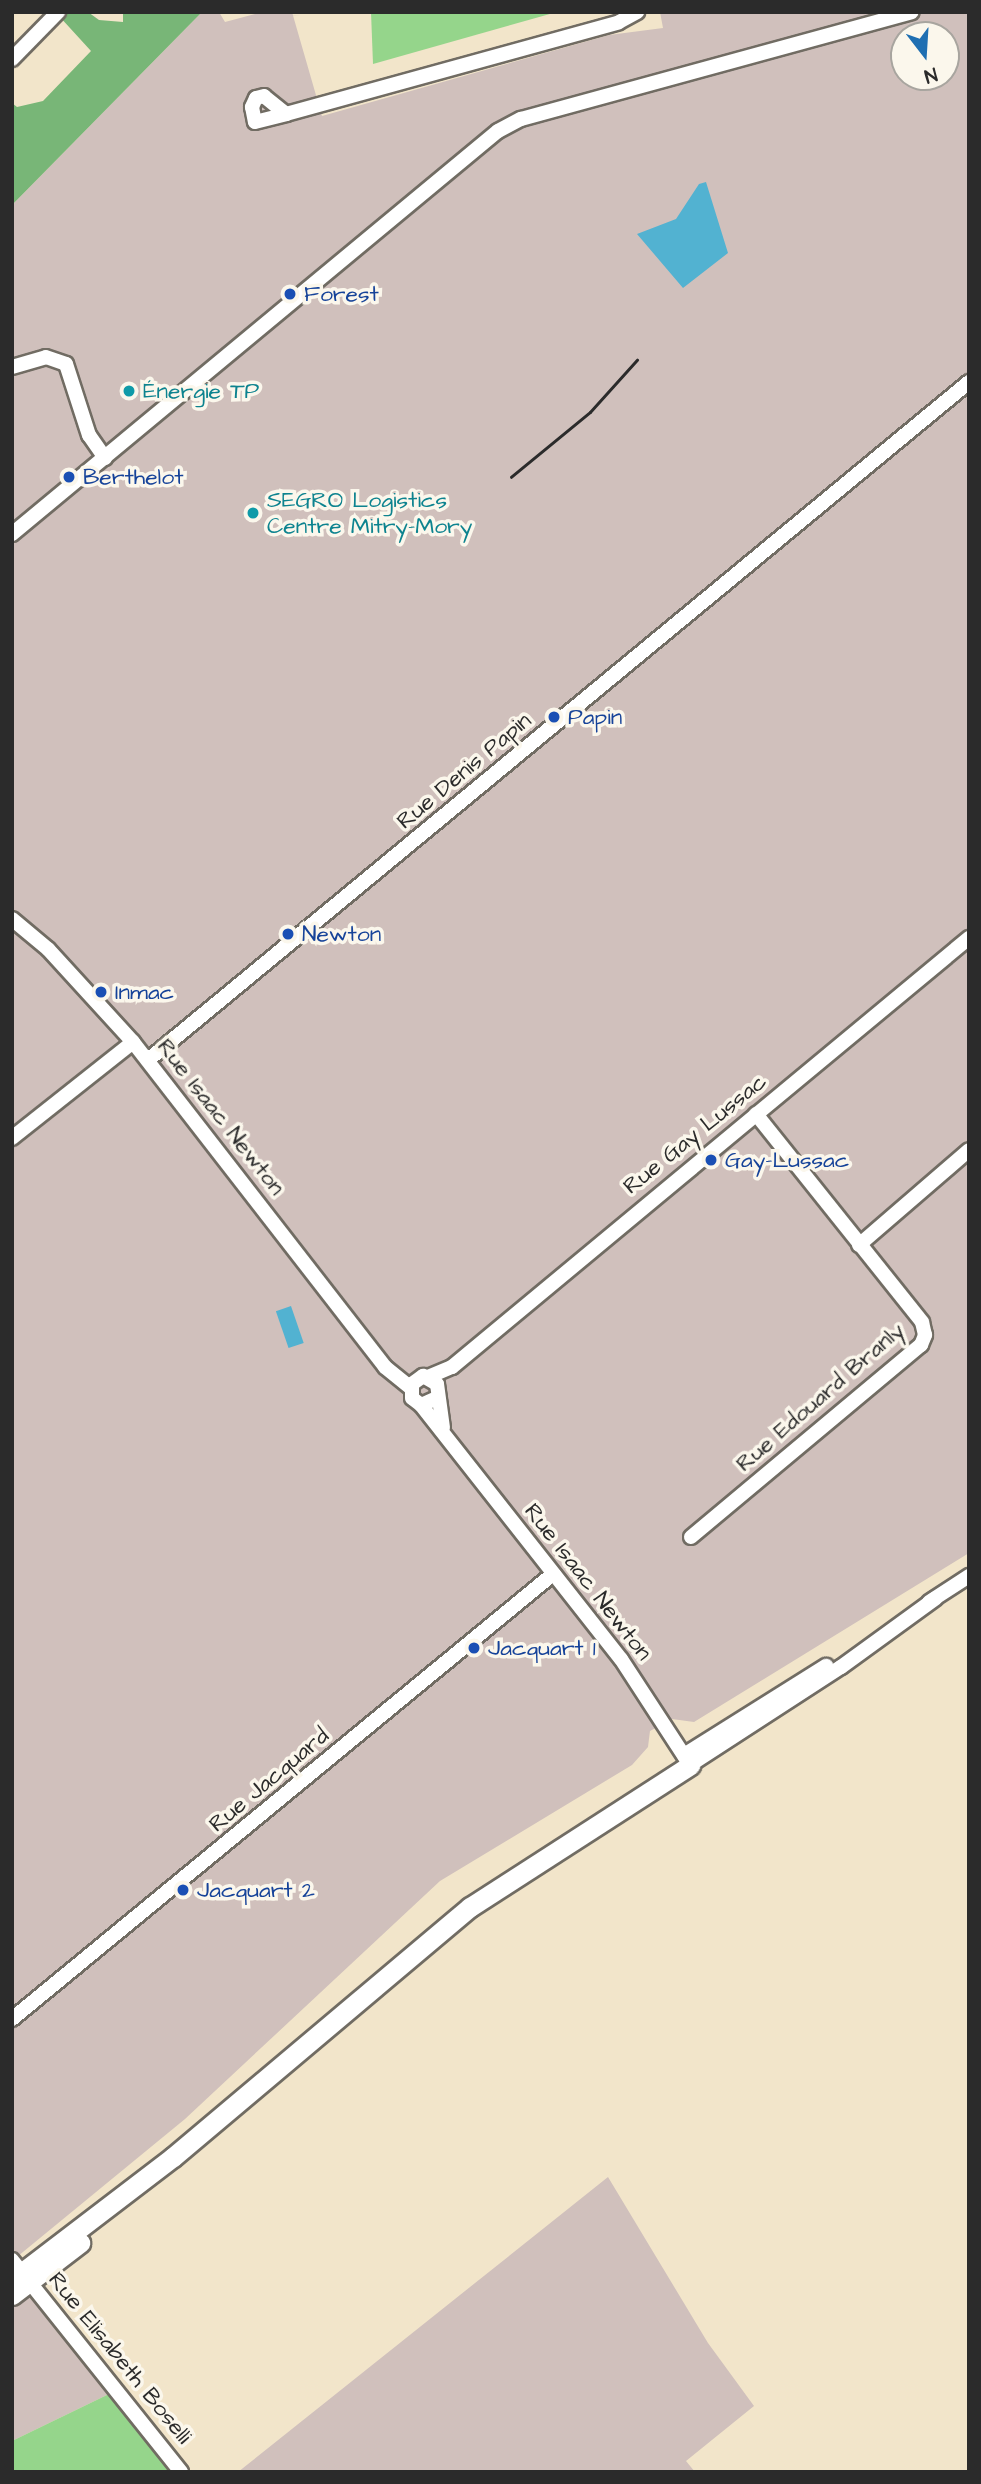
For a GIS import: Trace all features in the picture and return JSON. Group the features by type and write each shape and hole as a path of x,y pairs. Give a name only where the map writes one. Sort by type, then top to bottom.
{"main road":[{"path":"12,2295 19,2274 129,2201 173,2157 364,1993 420,1931 460,1898 687,1760"}],"street":[{"path":"12,58 58,12"},
{"path":"286,114 619,22 637,12"},
{"path":"12,534 498,131 521,119 912,12"},
{"path":"12,367 46,357 66,364 89,435 105,458"},
{"name":"Rue Denis Papin","path":"148,1060 969,382"},
{"name":"Rue Isaac Newton","path":"12,919 48,949 148,1060 380,1355 385,1367 411,1388 412,1398 421,1405 621,1659 687,1760"},
{"name":"Rue Gay Lussac","path":"411,1388 426,1377 452,1367 969,938"},
{"path":"12,1138 133,1042"},
{"name":"Rue Edouard Branly","path":"691,1537 921,1345 922,1322 756,1114"},
{"path":"859,1245 969,1150"},
{"name":"Rue Isaac Newton","path":"380,1355 426,1377 438,1393 448,1442"},
{"name":"Rue Gay Lussac","path":"438,1393 452,1367"},
{"path":"421,1405 438,1393"},
{"name":"Rue Jacquard","path":"12,2019 553,1574"},
{"path":"687,1760 969,1576"},
{"name":"Rue Elisabeth Boselli","path":"19,2274 181,2472"}],"shaded area":[{"path":"202,12 219,12 225,22 263,12 292,12 322,116 609,35 663,28 660,12 969,12 969,1553 694,1722 672,1719 650,1731 648,1747 632,1765 440,1881 185,2119 12,2261 12,205"},
{"path":"608,2177 708,2343 754,2406 686,2461 695,2472 238,2472"},
{"path":"12,2275 109,2394 12,2441"}],"green space":[{"path":"63,12 88,12 99,20 123,22 123,12 202,12 12,205 12,103 17,107 43,101 91,51 59,16"},
{"path":"371,12 557,12 373,64"},
{"path":"109,2394 171,2472 12,2472 12,2441"}],"water":[{"path":"706,182 728,253 683,288 637,234 676,219 699,184"},
{"path":"291,1306 304,1343 289,1348 276,1311"}],"railway":[{"path":"511,477 590,412 637,360"}],"place":[{"name":"Forest","path":"290,294"},
{"name":"Énergie TP","path":"129,391"},
{"name":"Berthelot","path":"69,477"},
{"name":"SEGRO Logistics Centre Mitry-Mory","path":"253,513"},
{"name":"Papin","path":"554,717"},
{"name":"Newton","path":"288,934"},
{"name":"Inmac","path":"101,992"},
{"name":"Gay-Lussac","path":"711,1160"},
{"name":"Jacquart 1","path":"474,1648"},
{"name":"Jacquart 2","path":"183,1890"}]}
